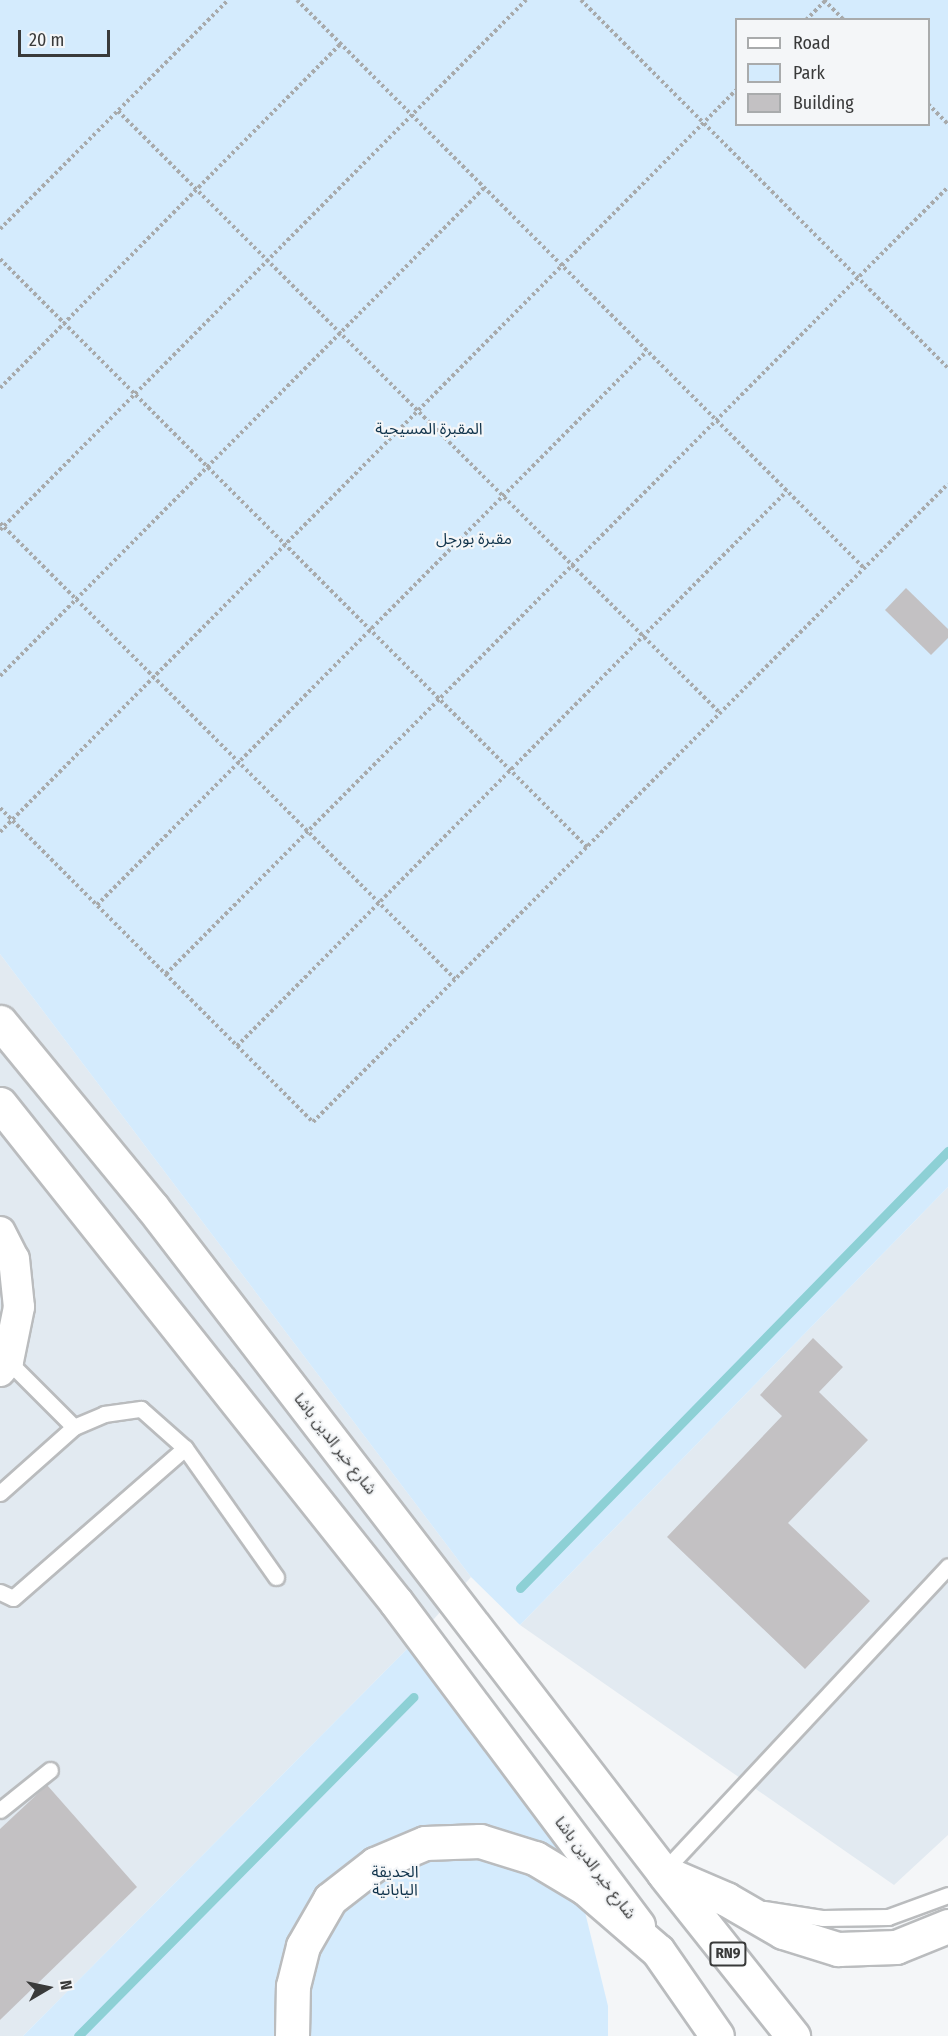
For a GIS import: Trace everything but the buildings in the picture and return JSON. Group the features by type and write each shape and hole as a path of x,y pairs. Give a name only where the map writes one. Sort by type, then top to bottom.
{"main road":[{"name":"شارع خير الدين باشا","path":"0,1022 152,1207 663,1872"},
{"name":"شارع خير الدين باشا","path":"0,1104 396,1602 658,1952"},
{"path":"292,2036 293,1986 303,1946 330,1899 375,1864 425,1844 480,1841 534,1858 585,1888 658,1952 717,2036"},
{"path":"663,1872 726,1899 783,1932 838,1949 896,1947 948,1926"},
{"name":"RN9","path":"663,1872 793,2036"}],"street":[{"path":"0,1232 14,1259 19,1307 4,1366"}],"lane":[{"path":"4,1366 74,1427"},
{"path":"0,1493 74,1427 104,1414 141,1409 185,1448 276,1577"},
{"path":"0,1592 13,1598 185,1448"},
{"path":"663,1872 948,1566"},
{"path":"0,1810 50,1770"},
{"path":"726,1899 790,1914 855,1918 913,1911 948,1895"}],"path":[{"path":"0,229 228,0"},
{"path":"297,0 864,568"},
{"path":"456,979 1,527 526,0"},
{"path":"581,0 948,368"},
{"path":"808,18 825,0 842,18"},
{"path":"0,388 341,44"},
{"path":"0,831 735,91"},
{"path":"930,106 948,124"},
{"path":"118,111 720,713"},
{"path":"166,974 948,187"},
{"path":"0,676 484,188"},
{"path":"0,259 587,846"},
{"path":"97,905 647,351"},
{"path":"0,808 313,1122 948,484"},
{"path":"237,1046 787,491"}],"shaded area":[{"path":"0,954 471,1577 411,1645 23,2036 0,2036"},
{"path":"948,1187 948,1835 894,1885 520,1625"}],"green space":[{"name":"مقبرة بورجل","path":"0,0 948,0 948,1187 520,1625 471,1577 0,954"},
{"name":"الحديقة اليابانية","path":"411,1645 572,1859 608,2006 608,2036 23,2036"}],"waterway":[{"path":"520,1588 948,1151"},
{"path":"78,2036 413,1697"}],"park label":[{"name":"المقبرة المسيحية","path":"429,429"}]}
